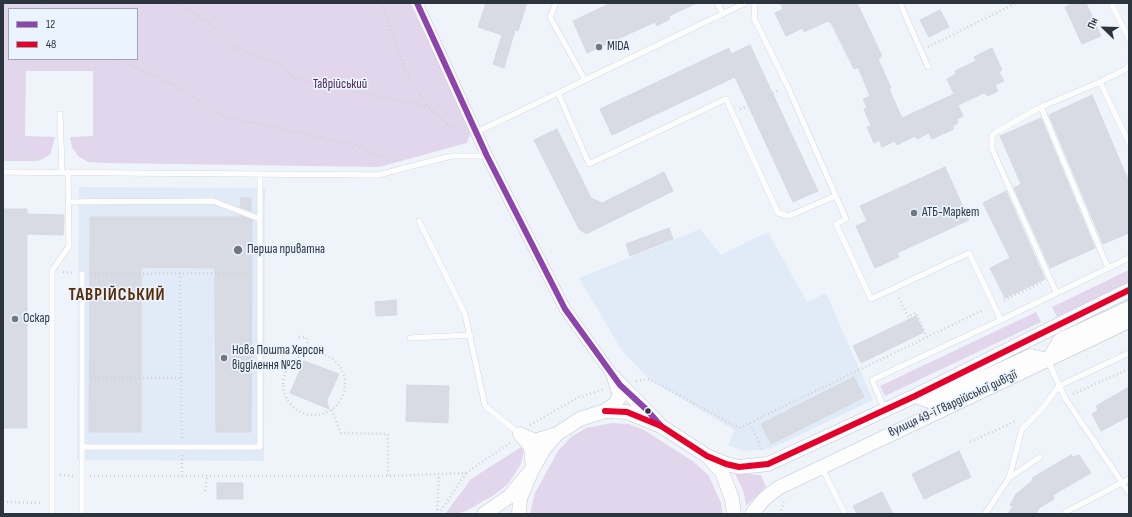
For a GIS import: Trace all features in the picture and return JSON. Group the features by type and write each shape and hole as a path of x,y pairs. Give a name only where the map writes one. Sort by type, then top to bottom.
{"street":[{"path":"417,3 487,156 565,309 614,377 661,426"},
{"name":"вулиця 49-ї Гвардійської дивізії","path":"707,456 739,467 767,460 885,411 1129,290"},
{"path":"915,396 932,402 1030,356 1048,360 1060,340 1129,308"},
{"name":"вулиця 49-ї Гвардійської дивізії","path":"752,514 764,499 778,488 1129,321"},
{"path":"520,434 535,441 557,434 580,419 605,411 615,404 620,396 614,377"},
{"path":"605,411 628,412 661,426 707,456 722,472 732,499 734,514"},
{"path":"484,514 510,496 533,468 531,447 520,434"},
{"path":"519,514 520,498 533,468 544,449 557,434"}],"lane":[{"path":"556,3 550,17 585,80"},
{"path":"717,3 723,14"},
{"path":"477,132 745,3"},
{"path":"755,3 754,18 787,86 846,219 836,224 871,299 969,253 1001,320"},
{"path":"900,3 928,67"},
{"path":"1112,3 1129,39"},
{"path":"1056,292 992,149 992,136 996,132 1041,107 1126,70 1129,66"},
{"path":"1100,82 1129,143"},
{"path":"558,93 589,164 726,98 778,214 789,216 835,196"},
{"path":"1041,107 1108,268"},
{"path":"60,114 62,172"},
{"path":"3,172 378,175 450,156 487,156"},
{"path":"52,514 52,271 69,246 68,172"},
{"path":"82,447 260,447 260,174"},
{"path":"69,202 213,201 260,219"},
{"path":"419,221 465,314 486,406 520,434"},
{"path":"885,411 872,380 1129,258"},
{"path":"82,274 82,514"},
{"path":"410,338 471,336"},
{"path":"985,514 1009,478 1022,430 1042,409 1059,386 1129,353"},
{"path":"1048,360 1065,398 1129,493"},
{"path":"1009,478 1040,457"},
{"path":"821,468 845,514"},
{"path":"1066,512 1129,479"}],"path":[{"path":"179,3 209,23 234,47 273,61 296,78 429,107"},
{"path":"381,3 408,77 429,107 448,125 477,132"},
{"path":"921,50 1016,3"},
{"path":"119,60 180,88 225,117 356,145 405,168"},
{"path":"52,271 82,274 260,274"},
{"path":"180,273 182,432"},
{"path":"1004,300 1050,279"},
{"path":"1020,293 1024,296"},
{"path":"898,298 908,317 916,313 927,337"},
{"path":"649,379 739,428 984,310"},
{"path":"299,336 306,337 310,353"},
{"path":"310,353 324,354 333,359 340,366 346,385 344,394 339,403 332,410 317,415 301,413 292,407 286,398 283,388 283,377 288,367 295,359 310,353"},
{"path":"82,378 181,378"},
{"path":"53,475 207,477 388,476 388,434 341,433 332,410"},
{"path":"750,423 767,460"},
{"path":"182,447 182,476"},
{"path":"438,514 466,473"},
{"path":"438,514 439,474"},
{"path":"205,491 207,477"},
{"path":"3,502 42,502"},
{"path":"780,514 784,502"}],"shaded area":[{"path":"79,187 265,188 264,461 77,460"},
{"path":"700,229 721,255 768,232 807,302 826,293 873,400 770,449 743,451 728,445 734,430 649,379 622,351 579,278"}],"green space":[{"name":"Таврійський","path":"3,3 410,3 471,131 467,143 379,167 88,162 78,156 72,147 70,137 93,136 93,71 26,71 25,136 55,137 50,155 38,161 3,161"},
{"path":"1129,270 1129,282 1057,317 1052,307"},
{"path":"1036,312 1041,322 885,396 880,386"},
{"path":"612,423 629,424 644,430 694,462 709,476 721,503 723,514 530,514 535,493 558,451 571,437 586,428"},
{"path":"521,447 524,450 521,464 508,484 494,495 466,511 456,514 445,514 471,479"},
{"path":"735,473 761,475 766,487 746,506 744,493"}],"building":[{"path":"486,3 527,3 518,31 515,30 504,68 493,64 502,35 478,27"},
{"path":"611,3 697,3 669,16 670,19 657,26 655,22 587,53 573,21"},
{"path":"780,3 857,3 882,56 878,59 902,118 954,94 947,79 956,74 955,71 976,61 974,57 992,48 1002,70 999,72 1004,81 995,85 998,91 988,96 984,93 958,105 963,116 957,119 958,123 952,126 954,129 932,139 929,133 917,139 915,136 897,145 895,141 882,147 879,140 874,143 867,127 871,126 864,109 867,108 863,99 870,96 858,67 854,69 831,23 828,21 804,32 803,28 786,36 775,13 783,9"},
{"path":"1074,3 1086,3 1101,36 1082,44 1065,7"},
{"path":"940,10 949,27 929,37 920,20"},
{"path":"750,45 818,191 793,202 735,77 612,135 600,109 729,48 731,54"},
{"path":"1092,95 1129,182 1129,233 1103,244 1049,115"},
{"path":"1041,118 1095,248 1050,268 1014,188 1021,184 1000,136"},
{"path":"557,129 591,198 602,203 664,172 673,191 586,234 579,229 534,140"},
{"name":"АТБ-Маркет","path":"945,167 969,220 897,253 899,257 875,268 856,226 867,221 860,206"},
{"path":"1006,191 1045,279 1005,298 990,268 1010,258 983,203"},
{"path":"241,198 251,198 251,211 240,207"},
{"name":"Оскар","path":"3,209 27,209 27,214 64,215 63,235 27,234 27,428 3,428"},
{"path":"240,216 252,220 251,432 216,432 215,268 141,267 141,432 89,432 90,217"},
{"path":"669,228 673,239 630,256 626,244"},
{"path":"396,300 397,315 376,316 375,302"},
{"path":"916,316 924,332 861,363 853,346"},
{"path":"304,361 339,374 327,400 329,409 290,393"},
{"path":"854,377 864,397 771,444 761,424"},
{"path":"407,385 449,386 448,423 406,421"},
{"path":"1129,387 1129,416 1101,431 1092,414 1098,410 1096,406"},
{"path":"959,451 971,477 924,499 912,474"},
{"path":"1071,455 1073,457 1079,455 1091,473 1053,495 1054,499 1039,508 1036,514 1008,514 1013,506 1010,505 1016,494 1033,480 1032,478"},
{"path":"217,483 243,483 243,499 217,499"},
{"path":"882,492 893,514 857,514 853,506"}],"transit line":[{"name":"12","path":"417,3 487,156 565,309 620,385 647,410 661,426"},
{"name":"48","path":"605,411 627,412 661,426 707,456 726,464 739,467 768,464 915,396 1129,290"}],"place":[{"name":"MIDA","path":"599,47"},
{"name":"АТБ-Маркет","path":"914,213"},
{"name":"Перша приватна","path":"238,250"},
{"name":"Оскар","path":"15,319"},
{"name":"Нова Пошта Херсон відділення №26","path":"224,358"}],"district":[{"name":"ТАВРІЙСЬКИЙ","path":"117,296"}]}
